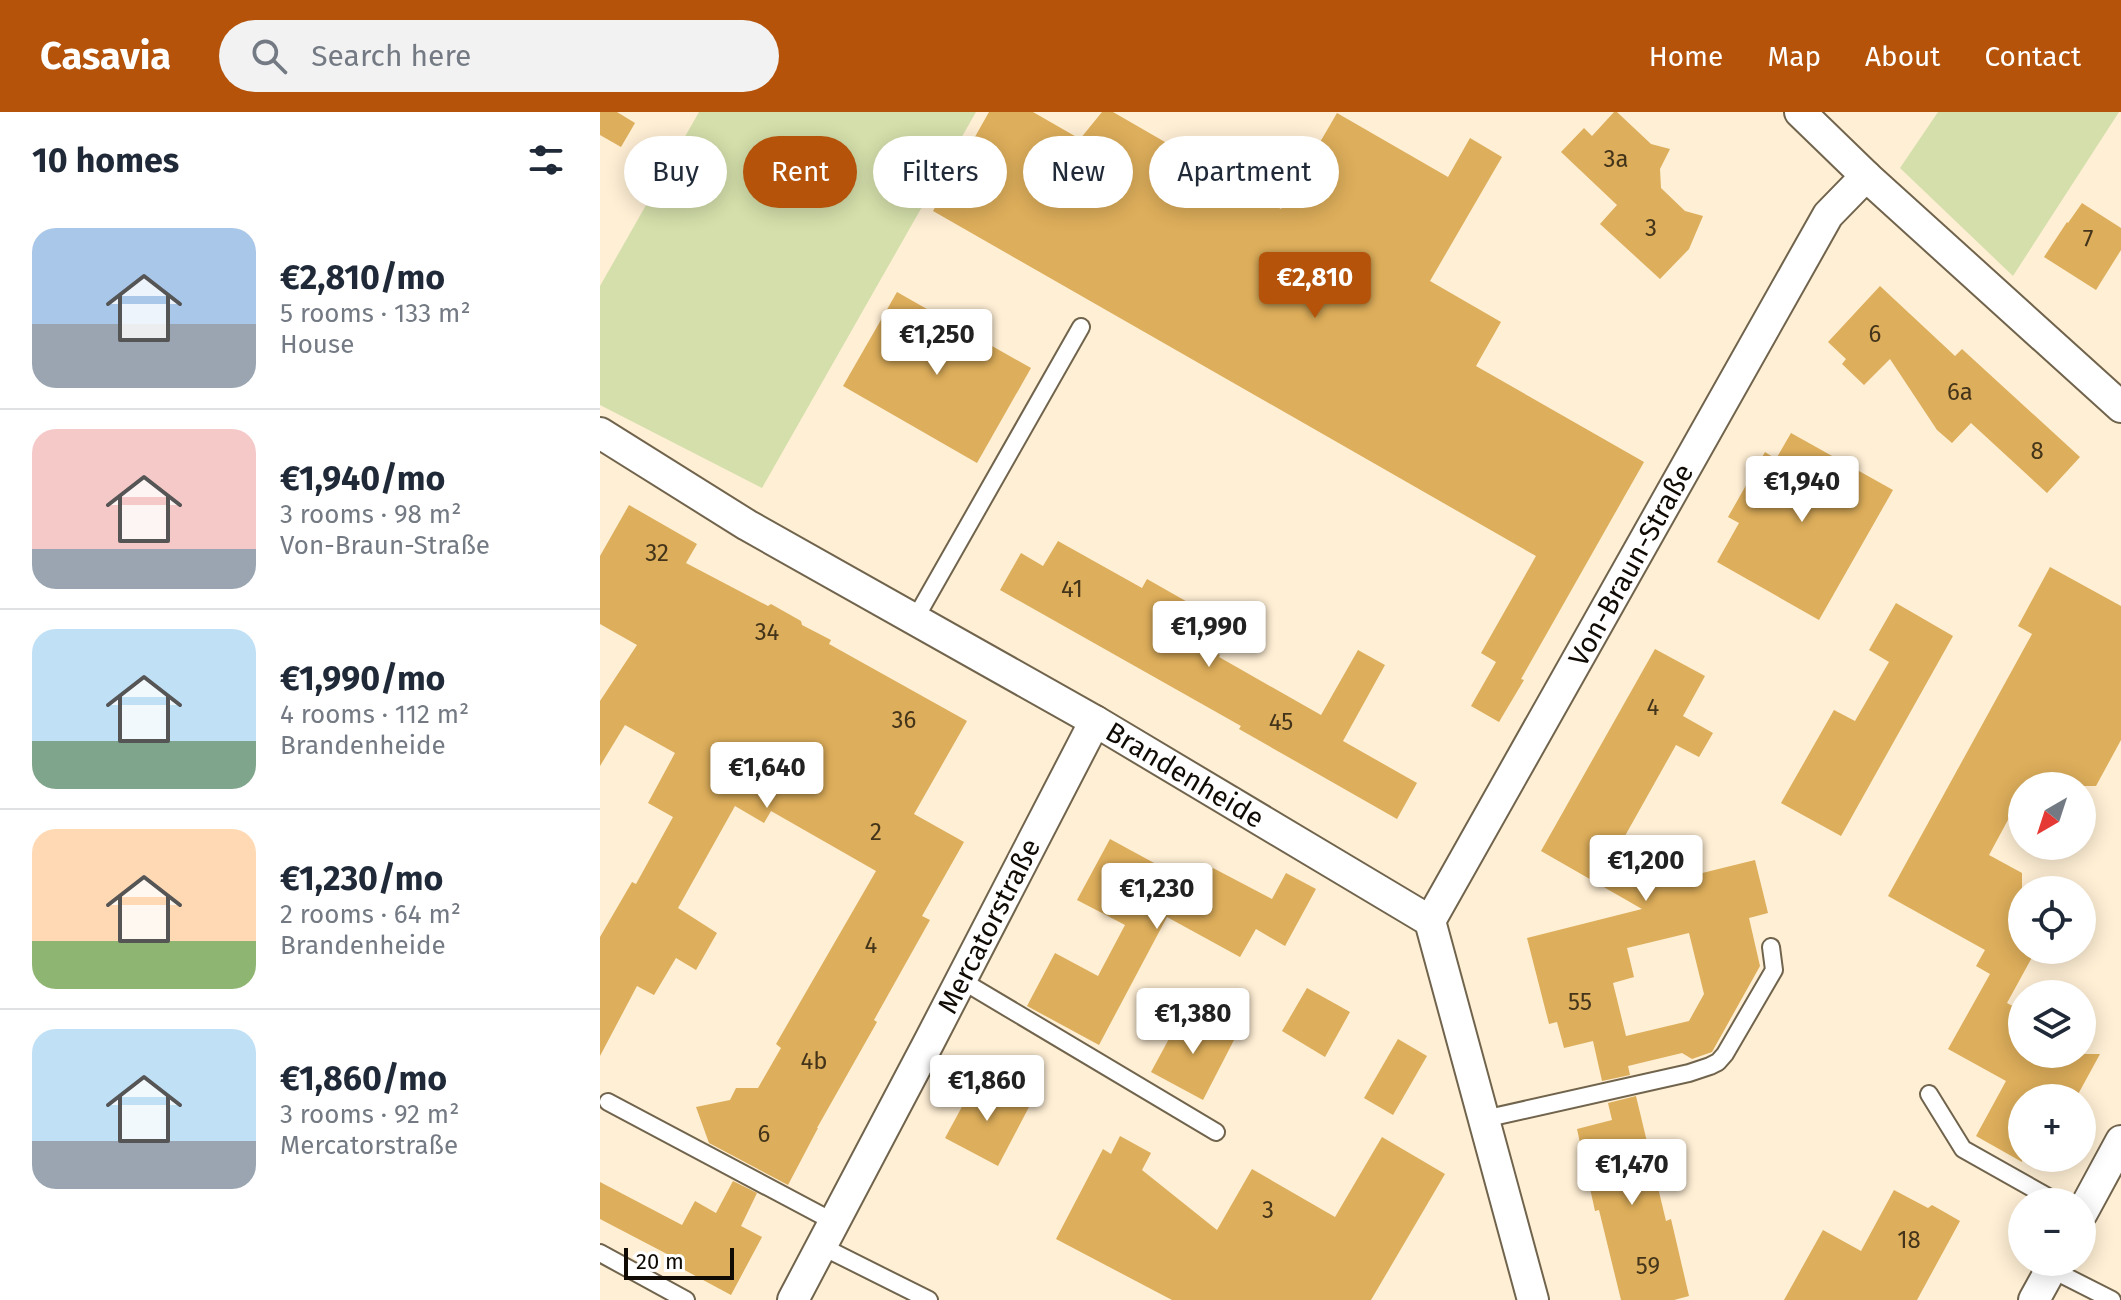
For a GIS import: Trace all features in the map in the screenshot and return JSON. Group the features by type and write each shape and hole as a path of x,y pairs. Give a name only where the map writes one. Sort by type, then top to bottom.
{"street":[{"path":"1800,112 1866,176 2118,397"},
{"name":"Von-Braun-Straße","path":"1430,921 1828,215 1866,176"},
{"name":"Brandenheide","path":"600,433 747,525 1095,721 1430,921"},
{"name":"Mercatorstraße","path":"793,1300 1095,721"},
{"path":"1430,921 1533,1300"},
{"path":"2096,1188 2121,1141"},
{"path":"2034,1300 2047,1276"}],"lane":[{"path":"915,619 1081,327"},
{"path":"1484,1119 1689,1073 1718,1062 1774,970 1771,947"},
{"path":"961,980 1216,1132"},
{"path":"1929,1094 1963,1149 2032,1188"},
{"path":"608,1102 828,1234 929,1300"},
{"path":"600,1253 686,1300"},
{"path":"2072,1276 2112,1300"}],"green space":[{"path":"699,112 976,112 962,136 873,136 873,208 921,208 762,488 600,405 600,286 644,208 727,208 727,136 685,136"},
{"path":"1938,112 2119,112 2013,276 1900,168"}],"building":[{"path":"600,112 617,112 635,123 627,136 624,136 621,147 600,135"},
{"path":"989,112 1033,112 1075,136 1023,136 1023,208 1133,208 1133,136 1082,136 1102,112 1113,112 1155,136 1149,136 1149,208 1339,208 1339,136 1324,136 1337,113 1448,177 1470,138 1502,157 1430,281 1501,322 1476,366 1644,462 1499,722 1471,706 1496,662 1481,653 1536,556 933,211 935,208 1007,208 1007,136 975,136"},
{"path":"1614,112 1651,144 1670,149 1660,169 1661,188 1685,211 1703,216 1689,249 1660,279 1600,224 1617,205 1561,152 1584,128 1592,136"},
{"path":"2082,203 2121,228 2121,250 2096,290 2044,257"},
{"path":"1880,286 1955,356 1962,349 2080,457 2047,493 1971,423 1952,443 1937,430 1890,359 1864,385 1842,364 1846,359 1828,342"},
{"path":"897,292 1031,368 977,463 843,386"},
{"path":"1791,433 1893,490 1819,620 1717,562 1739,523 1728,517 1765,452 1776,459"},
{"path":"629,505 697,544 686,563 768,606 771,604 831,640 829,644 967,721 914,814 964,842 922,916 930,920 788,1185 709,1143 696,1107 730,1100 736,1088 758,1088 781,1048 776,1044 876,871 771,811 764,823 735,806 678,908 717,933 696,970 676,958 654,995 637,986 600,1056 600,937 632,882 636,884 673,817 648,803 675,753 625,725 600,766 600,701 637,645 600,624 600,556"},
{"path":"1058,541 1142,588 1147,579 1198,608 1184,634 1321,715 1358,650 1385,665 1343,741 1417,783 1397,819 1239,729 1241,726 1000,590 1021,553 1043,566"},
{"path":"2050,567 2121,606 2121,740 2096,786 2096,772 2008,772 2008,820 1989,855 2022,873 2022,876 2008,876 2008,964 2028,964 2020,980 2008,980 2008,1068 2092,1068 2084,1084 2008,1084 2008,1154 1976,1136 2006,1081 1948,1049 1990,974 1976,966 1985,950 1888,896 2032,634 2018,626"},
{"path":"1896,603 1953,636 1841,836 1781,803 1834,710 1855,721 1889,662 1869,650"},
{"path":"1655,649 1705,676 1683,716 1713,733 1699,757 1676,745 1621,843 1682,878 1755,860 1768,913 1749,918 1760,966 1712,1052 1692,1059 1682,1053 1628,1066 1630,1075 1602,1081 1593,1041 1564,1048 1557,1022 1549,1024 1527,938 1642,909 1541,851","holes":["1689,933 1704,994 1689,1021 1626,1036 1613,983 1634,977 1627,948"]},
{"path":"1110,839 1202,889 1213,868 1272,899 1286,873 1316,889 1285,946 1256,929 1240,957 1167,917 1099,1045 1027,1006 1055,953 1098,976 1125,925 1077,900"},
{"path":"1307,988 1350,1012 1325,1057 1282,1031"},
{"path":"1183,1013 1234,1040 1203,1100 1151,1072"},
{"path":"1398,1039 1427,1056 1393,1115 1364,1098"},
{"path":"977,1079 1029,1107 998,1166 945,1138"},
{"path":"1636,1096 1666,1221 1671,1219 1689,1296 1674,1300 1621,1300 1599,1210 1595,1211 1577,1129 1612,1120 1608,1103"},
{"path":"1120,1136 1151,1153 1142,1170 1217,1230 1252,1169 1335,1217 1382,1137 1445,1174 1371,1300 1172,1300 1056,1239 1103,1149 1111,1154"},
{"path":"733,1181 757,1193 741,1226 762,1237 731,1295 664,1259 667,1254 600,1219 600,1182 682,1225 695,1201 716,1213"},
{"path":"1894,1190 1928,1208 1932,1205 1960,1221 1917,1300 1784,1300 1823,1230 1861,1251"}]}
